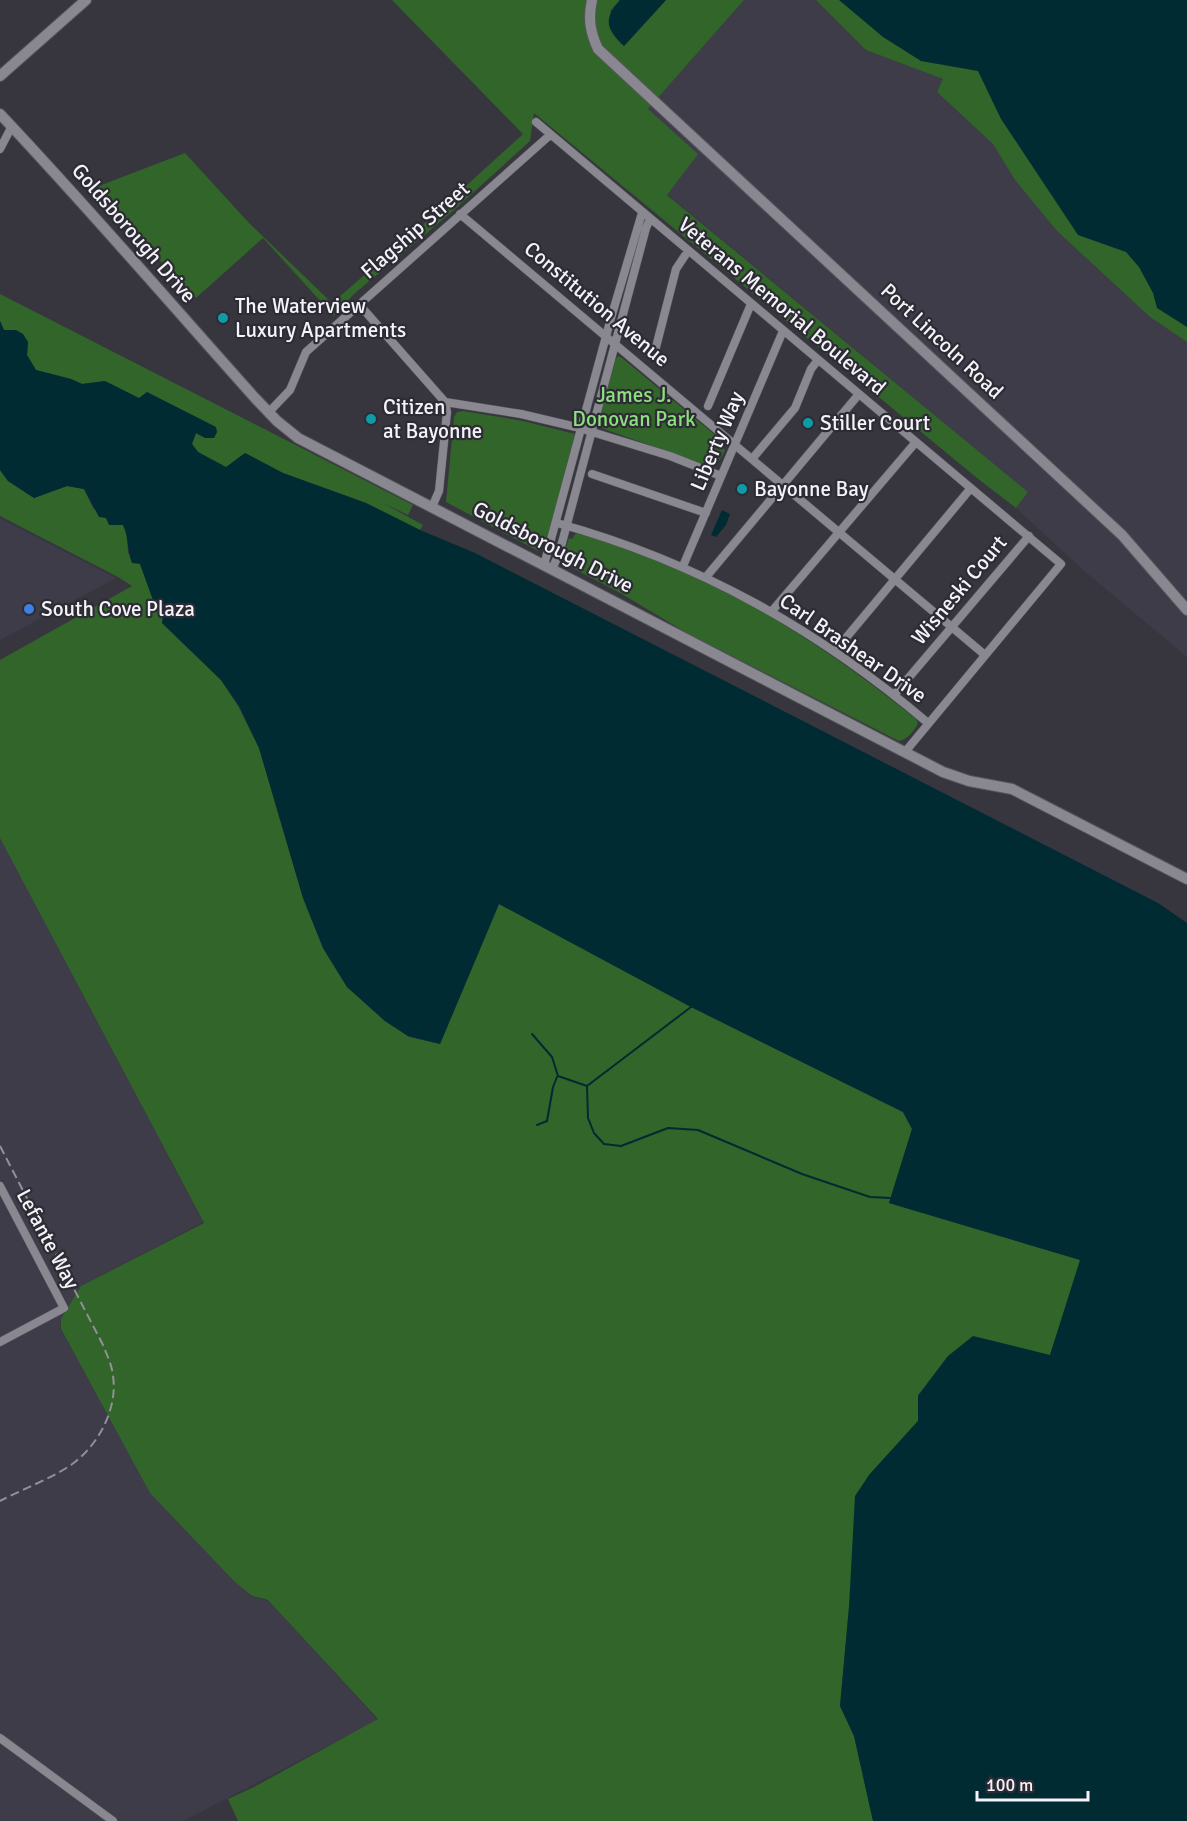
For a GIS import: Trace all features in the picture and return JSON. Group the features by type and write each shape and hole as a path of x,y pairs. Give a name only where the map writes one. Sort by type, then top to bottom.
{"street":[{"path":"0,76 86,0"},
{"name":"Port Lincoln Road","path":"592,0 589,23 591,35 598,49 1114,528 1187,610"},
{"name":"Goldsborough Drive","path":"0,114 268,412 298,438 905,752 956,777 1012,789 1187,879"},
{"name":"Veterans Memorial Boulevard","path":"536,122 1061,564 984,655"},
{"path":"0,149 12,126"},
{"name":"Flagship Street","path":"268,412 290,390 306,352 550,135"},
{"path":"548,567 557,523 606,336 642,213"},
{"name":"Constitution Avenue","path":"460,214 984,655"},
{"path":"548,567 559,554 614,343 650,219"},
{"path":"655,351 676,269 688,251"},
{"path":"708,406 751,304"},
{"path":"357,305 364,310 445,402 447,412 439,491 432,507"},
{"name":"Liberty Way","path":"683,566 783,331"},
{"path":"752,459 797,405 818,360"},
{"path":"706,577 859,394"},
{"path":"445,402 521,414 582,428 670,456 721,476"},
{"path":"772,611 916,442"},
{"path":"592,474 706,513"},
{"path":"835,651 971,488"},
{"name":"Carl Brashear Drive","path":"557,523 640,549 683,566 772,611 835,651 928,723"},
{"name":"Wisneski Court","path":"894,695 1029,536"},
{"path":"905,752 984,655"},
{"name":"Lefante Way","path":"0,1186 64,1308 0,1342"},
{"path":"0,1738 113,1821"}],"shaded area":[{"path":"744,0 816,0 866,50 943,79 937,92 993,144 1015,180 1057,231 1150,317 1187,342 1187,657 1082,569 1016,508 1028,492 667,194 648,109"},
{"name":"South Cove Plaza","path":"0,518 9,523 116,578 0,640"},
{"path":"0,837 203,1222 81,1286 61,1321 60,1328 151,1494 251,1597 269,1601 378,1720 183,1821 0,1821"}],"green space":[{"path":"392,0 620,0 610,11 624,46 666,0 744,0 648,109 698,154 667,195 1028,492 1016,508 534,113 530,141 453,211 354,294 334,316 263,238 196,298 91,189 185,153 249,223 332,303 523,134"},
{"path":"816,0 893,0 1187,242 1187,342 1150,317 1057,231 1015,180 993,144 937,92 943,79 866,50"},
{"path":"0,294 413,505 408,515 381,502 423,525 420,530 366,503 283,473 245,453 226,468 198,452 192,444 196,433 205,438 105,381 82,384 36,370 27,355 28,342 16,330 3,330 0,321"},
{"name":"James J. Donovan Park","path":"618,356 720,439 725,451 718,462 710,465 700,463 601,428 599,420"},
{"path":"463,411 523,421 575,434 546,547 540,547 538,551 446,502 454,417 457,412"},
{"path":"0,470 8,481 34,498 67,486 84,489 93,508 106,518 110,525 123,525 127,533 128,553 140,564 153,600 164,610 162,623 221,680 238,706 259,748 303,898 323,948 347,987 385,1021 409,1037 440,1044 499,904 691,1007 903,1112 912,1129 889,1203 1081,1260 1050,1355 948,1356 918,1395 918,1421 869,1475 849,1607 840,1706 854,1736 873,1821 238,1821 228,1799 378,1719 268,1600 252,1596 235,1582 150,1493 61,1329 61,1319 81,1286 204,1223 0,838 0,660 132,586 0,516"},
{"path":"576,533 621,546 666,563 755,608 840,661 916,719 918,723 913,732 899,741 687,633 622,594 567,565 568,559 563,557 569,538 572,539"}],"water":[{"path":"620,0 666,0 624,46 613,34 609,24 611,13"},
{"path":"839,0 1187,0 1187,327 1157,308 1153,293 1139,267 1126,252 1078,235 1001,119 978,71 921,61 883,37"},
{"path":"0,321 4,330 16,330 23,334 28,342 27,355 36,370 82,384 105,381 139,398 147,392 216,427 217,432 214,438 205,438 196,433 192,444 198,452 226,467 245,453 283,473 366,503 420,530 475,553 1158,903 1187,923 1187,1821 873,1821 854,1736 840,1706 849,1607 855,1496 869,1475 918,1421 918,1396 948,1356 973,1336 1050,1355 1080,1260 889,1203 912,1129 903,1112 691,1007 499,904 440,1044 408,1036 385,1021 347,987 323,948 303,898 259,748 239,706 221,680 162,623 164,610 153,600 140,564 132,563 123,525 109,525 106,518 99,517 84,489 67,486 34,498 8,481 0,470"},
{"path":"722,510 730,514 726,525 716,537 711,535"}],"waterway":[{"path":"691,1007 587,1086 588,1118 594,1133 604,1144 621,1146 668,1128 698,1130 802,1174 870,1197 890,1198"},
{"path":"532,1034 552,1057 558,1076 587,1086"},
{"path":"537,1125 547,1121 557,1077"}],"railway":[{"path":"0,1146 103,1345 112,1368 114,1389 104,1426 90,1448 81,1457 54,1475 0,1501"}],"place":[{"name":"The Waterview Luxury Apartments","path":"223,318"},
{"name":"Citizen at Bayonne","path":"371,419"},
{"name":"Stiller Court","path":"808,423"},
{"name":"Bayonne Bay","path":"742,489"},
{"name":"South Cove Plaza","path":"29,609"}]}
